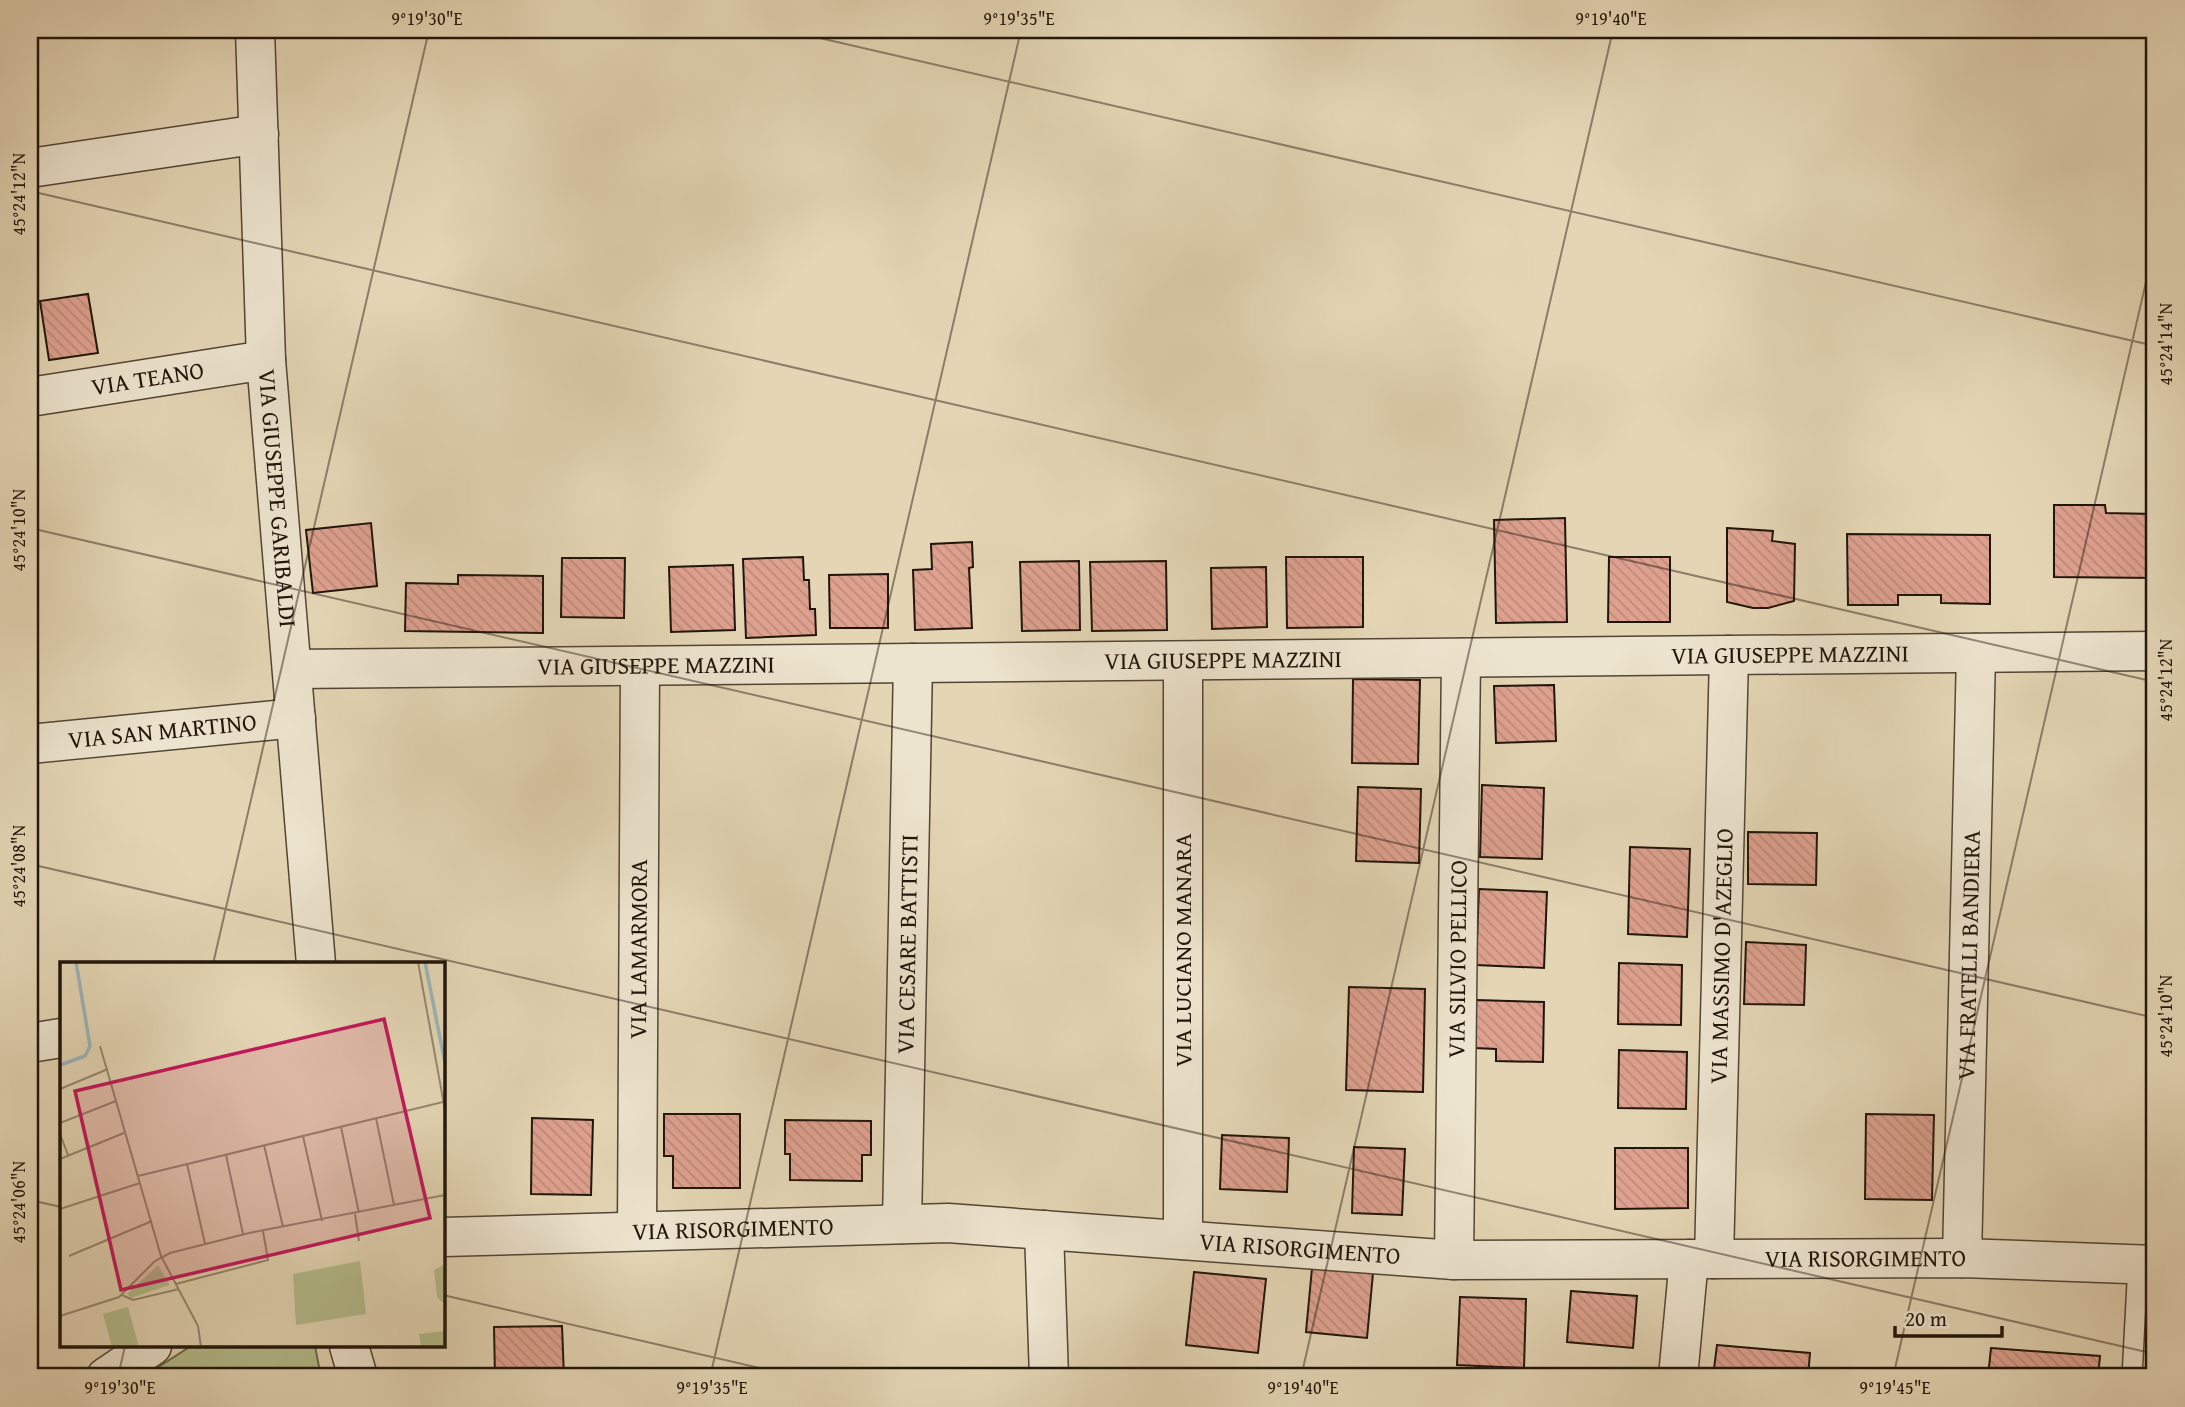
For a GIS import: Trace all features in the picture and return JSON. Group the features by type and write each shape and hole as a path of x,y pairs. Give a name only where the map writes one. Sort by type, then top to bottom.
{"street":[{"name":"VIA GIUSEPPE GARIBALDI","path":"255,30 266,360 316,962"},
{"path":"30,168 258,134"},
{"name":"VIA TEANO","path":"30,397 266,360"},
{"name":"VIA GIUSEPPE MAZZINI","path":"292,669 2155,651"},
{"name":"VIA FRATELLI BANDIERA","path":"1962,1258 1976,653"},
{"name":"VIA MASSIMO D'AZEGLIO","path":"1678,1377 1701,1259 1729,655"},
{"name":"VIA SILVIO PELLICO","path":"1454,1260 1461,658"},
{"name":"VIA LUCIANO MANARA","path":"1183,661 1183,1240"},
{"name":"VIA CESARE BATTISTI","path":"902,1224 913,663"},
{"name":"VIA LAMARMORA","path":"637,1231 640,666"},
{"name":"VIA SAN MARTINO","path":"30,744 296,718"},
{"path":"30,1044 60,1038"},
{"name":"VIA RISORGIMENTO","path":"444,1237 948,1223 1454,1260 1962,1258 2147,1264"},
{"path":"1044,1230 1049,1377"},
{"path":"106,1377 149,1348"},
{"path":"350,1348 358,1377"}],"lane":[{"path":"2132,1377 2147,1264"}],"green space":[{"path":"188,1348 315,1348 321,1377 143,1377"}],"building":[{"path":"88,294 98,353 49,360 40,301"},
{"path":"2054,505 2105,505 2106,513 2155,514 2155,578 2054,577"},
{"path":"1565,518 1567,622 1496,623 1494,520"},
{"path":"371,523 377,586 313,593 306,530"},
{"path":"1727,528 1773,531 1772,541 1795,544 1794,601 1768,608 1753,608 1727,602"},
{"path":"1847,534 1990,535 1990,604 1941,603 1941,595 1898,595 1898,605 1848,605"},
{"path":"972,542 973,567 969,568 972,628 915,630 913,570 932,569 931,544"},
{"path":"803,557 804,580 809,580 810,609 815,609 816,635 746,638 743,559"},
{"path":"1286,557 1363,557 1363,627 1287,628"},
{"path":"1609,557 1670,557 1670,622 1608,622"},
{"path":"562,558 625,558 624,618 561,617"},
{"path":"1079,561 1080,630 1022,631 1020,562"},
{"path":"1166,561 1167,630 1092,631 1090,562"},
{"path":"733,565 735,630 671,632 669,567"},
{"path":"1266,567 1267,627 1212,629 1211,568"},
{"path":"888,574 888,628 830,628 829,575"},
{"path":"458,575 543,576 543,633 405,631 406,583 458,584"},
{"path":"1353,679 1420,680 1418,764 1352,763"},
{"path":"1554,685 1556,741 1496,743 1494,686"},
{"path":"1482,785 1544,788 1542,859 1480,857"},
{"path":"1358,787 1421,789 1419,863 1356,861"},
{"path":"1748,832 1817,833 1816,885 1748,884"},
{"path":"1630,847 1690,849 1687,937 1628,934"},
{"path":"1479,889 1547,892 1544,968 1476,965"},
{"path":"1746,942 1806,945 1804,1005 1744,1004"},
{"path":"1619,963 1682,965 1681,1025 1618,1024"},
{"path":"1349,987 1425,989 1423,1092 1346,1090"},
{"path":"1476,1000 1544,1002 1543,1062 1496,1061 1496,1049 1475,1048"},
{"path":"1619,1050 1687,1052 1686,1109 1618,1108"},
{"path":"664,1114 740,1114 740,1188 673,1188 673,1156 664,1156"},
{"path":"1866,1114 1934,1115 1932,1200 1865,1199"},
{"path":"532,1118 593,1120 591,1195 531,1194"},
{"path":"785,1120 871,1121 871,1155 862,1155 862,1181 790,1180 790,1154 785,1154"},
{"path":"1222,1135 1289,1138 1287,1192 1220,1189"},
{"path":"1354,1147 1405,1149 1402,1215 1352,1213"},
{"path":"1615,1148 1688,1148 1688,1208 1615,1209"},
{"path":"1312,1268 1373,1273 1367,1338 1306,1332"},
{"path":"1194,1272 1266,1279 1258,1353 1186,1345"},
{"path":"1571,1291 1637,1296 1633,1348 1567,1342"},
{"path":"1460,1297 1526,1299 1524,1368 1457,1365"},
{"path":"562,1326 564,1377 495,1377 494,1327"},
{"path":"1717,1345 1810,1353 1808,1377 1713,1377"},
{"path":"1991,1348 2100,1356 2098,1377 1988,1377"}]}
